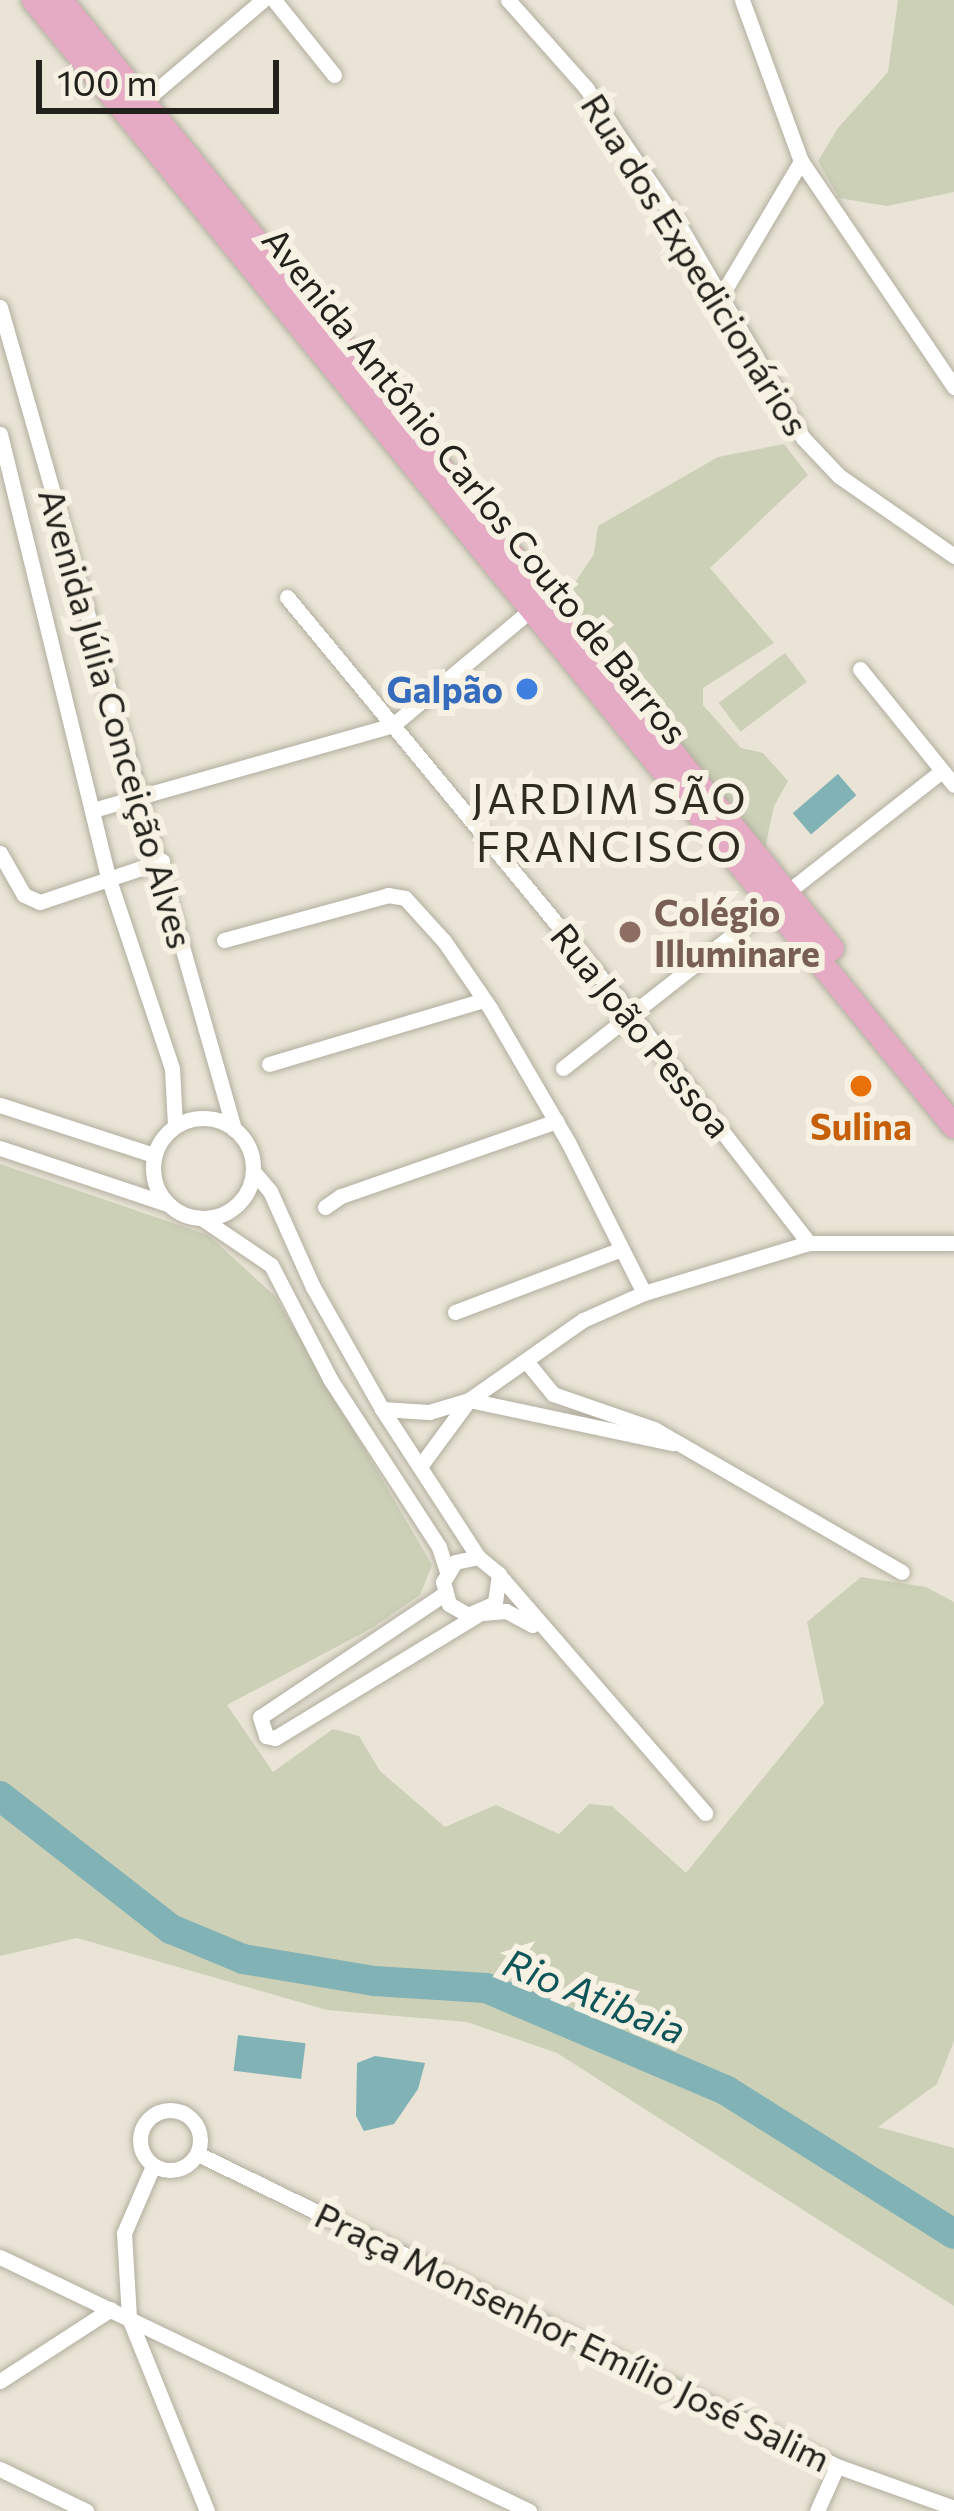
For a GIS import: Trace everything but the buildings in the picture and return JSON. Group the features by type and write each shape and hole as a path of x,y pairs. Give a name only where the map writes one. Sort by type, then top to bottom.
{"main road":[{"name":"Avenida Antônio Carlos Couto de Barros","path":"34,0 533,608 954,1100"},
{"name":"Avenida Antônio Carlos Couto de Barros","path":"60,0 781,899 954,1126"}],"street":[{"path":"143,102 263,0"},
{"path":"274,0 334,76"},
{"name":"Rua dos Expedicionários","path":"508,0 586,88 721,296 803,438 839,476 954,556"},
{"path":"742,0 801,161 954,387"},
{"path":"721,296 801,161"},
{"name":"Avenida Júlia Conceição Alves","path":"0,307 162,861 234,1129"},
{"name":"Avenida Júlia Conceição Alves","path":"0,434 108,877 172,1068 175,1126"},
{"name":"Rua João Pessoa","path":"287,597 632,1015 809,1243"},
{"path":"93,810 393,725 533,608"},
{"path":"860,669 954,785"},
{"path":"563,1068 941,772"},
{"path":"0,853 24,895 40,902 162,861"},
{"path":"224,940 388,895 404,898 444,941 484,1000 556,1121 644,1293"},
{"path":"269,1064 484,1000"},
{"path":"0,1105 154,1155"},
{"path":"167,1204 157,1190 154,1155 175,1126 195,1118 234,1129 248,1144 253,1171 270,1191 313,1287 382,1409 478,1557 499,1574 704,1813"},
{"path":"326,1207 341,1196 556,1121"},
{"path":"0,1148 203,1219 272,1265 330,1379 439,1547 447,1570 444,1594 458,1611 516,1614 553,1642"},
{"path":"203,1219 237,1205 253,1171"},
{"path":"382,1409 429,1412 469,1400 583,1320 644,1293 809,1243 954,1243"},
{"path":"455,1312 622,1249"},
{"path":"526,1361 553,1394 654,1429 673,1443 733,1470 902,1571"},
{"path":"469,1400 673,1443"},
{"path":"422,1466 469,1400"},
{"path":"447,1570 466,1557 478,1557"},
{"path":"444,1594 260,1717 266,1736 275,1738 495,1604 499,1574"},
{"path":"179,2110 195,2122 198,2154 175,2170 153,2166 143,2153 140,2134 158,2111 179,2110"},
{"name":"Praça Monsenhor Emílio José Salim","path":"198,2154 838,2466 954,2508"},
{"path":"153,2166 124,2233 129,2318 207,2511"},
{"path":"0,2257 529,2511"},
{"path":"0,2381 111,2309"},
{"path":"817,2511 838,2466"},
{"path":"0,2469 86,2511"}],"green space":[{"path":"898,0 954,0 954,192 887,206 839,198 818,161 838,128 888,72"},
{"path":"784,444 808,475 710,568 774,643 703,688 703,705 741,748 763,753 788,781 774,806 764,854 571,612 574,584 594,554 598,526 718,457"},
{"path":"785,653 807,682 740,732 719,703"},
{"path":"0,1164 208,1235 275,1296 432,1565 420,1595 372,1628 227,1705 273,1772 333,1729 359,1736 380,1771 445,1827 496,1805 559,1834 589,1804 612,1806 686,1873 824,1703 807,1622 861,1577 926,1587 954,1602 954,2041 937,2084 878,2127 954,2148 954,2306 557,2053 467,2022 327,2010 77,1938 0,1956"}],"water":[{"path":"838,774 856,795 811,834 793,813"},
{"path":"238,2035 305,2043 301,2079 234,2071"},
{"path":"375,2056 425,2063 418,2089 394,2124 364,2131 356,2116 357,2063"}],"waterway":[{"name":"Rio Atibaia","path":"0,1796 171,1929 243,1959 374,1981 486,1988 727,2091 954,2234"}],"place":[{"name":"Galpão","path":"527,689"},
{"name":"Colégio Illuminare","path":"630,932"},
{"name":"Sulina","path":"861,1086"}],"district":[{"name":"JARDIM SÃO FRANCISCO","path":"610,821"}]}
